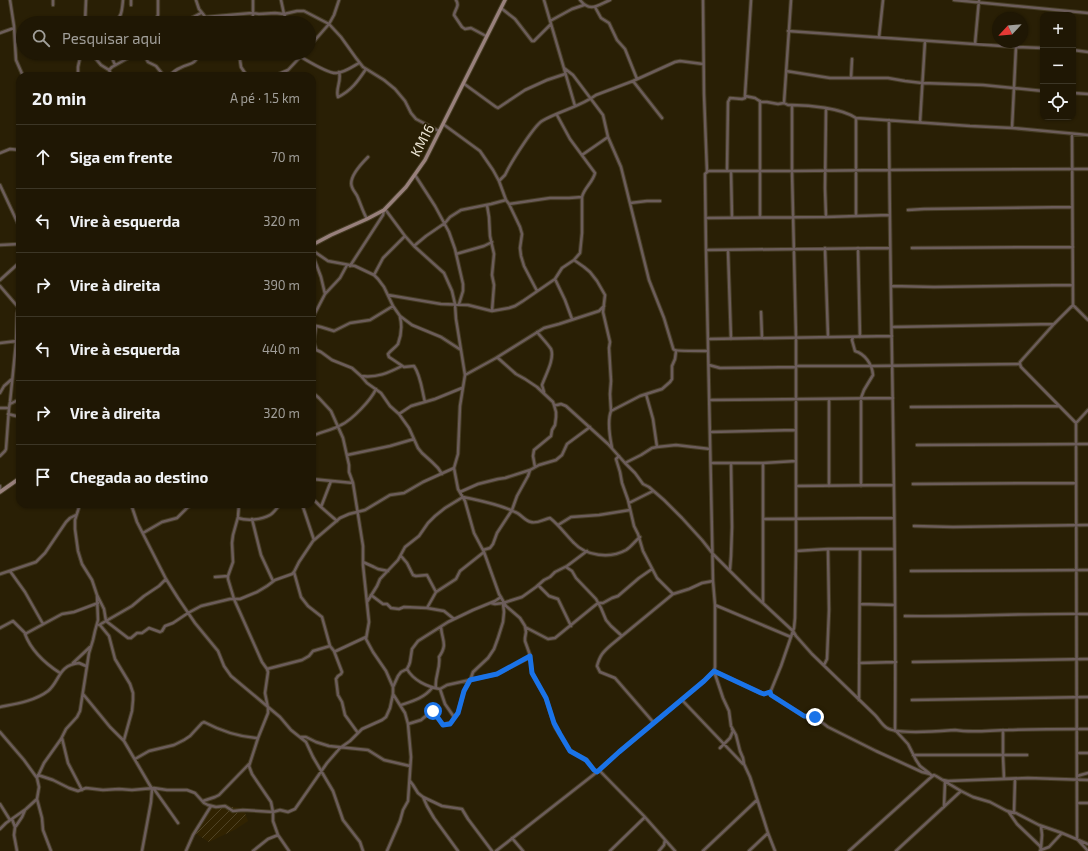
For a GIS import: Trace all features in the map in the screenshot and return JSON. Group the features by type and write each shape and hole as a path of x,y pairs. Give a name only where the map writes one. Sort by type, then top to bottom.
{"street":[{"path":"10,0 16,60 21,72"},
{"path":"53,0 53,5"},
{"path":"85,16 86,0"},
{"path":"121,16 123,0"},
{"path":"131,0 131,5"},
{"path":"158,0 158,16"},
{"path":"196,0 199,10 205,16"},
{"path":"252,16 253,0"},
{"path":"281,0 284,14"},
{"path":"316,39 334,15 339,0"},
{"path":"456,0 458,6 454,15 462,27 465,29 471,28 486,36"},
{"name":"KM16","path":"316,242 367,219 384,209 400,194 415,175 425,160 440,131 505,0"},
{"path":"544,0 565,74 576,106"},
{"path":"580,0 584,5 590,7 595,7 610,0"},
{"path":"703,0 708,351 713,581 715,605 714,671 729,711 733,731 730,738 720,748"},
{"path":"745,96 751,0"},
{"path":"784,103 791,0"},
{"path":"879,37 883,0"},
{"path":"954,0 979,1 1088,13"},
{"path":"975,44 979,1"},
{"path":"550,21 572,9 584,5"},
{"path":"501,7 515,19 532,41 543,33 551,24"},
{"path":"595,7 601,18 609,23 617,40 625,49 637,79"},
{"path":"218,16 253,13 284,14 297,11 304,11 313,16"},
{"path":"195,16 201,13"},
{"path":"316,18 328,24 341,37 359,63 395,89 405,101 416,119 440,131"},
{"path":"0,33 14,28"},
{"path":"788,31 992,45"},
{"path":"920,122 924,40"},
{"path":"1028,47 1040,48"},
{"path":"1012,128 1016,48"},
{"path":"1076,50 1088,52"},
{"path":"851,78 852,59"},
{"path":"78,72 80,60"},
{"path":"97,60 101,65 109,70 124,60"},
{"path":"113,60 115,65"},
{"path":"147,60 156,66 161,72"},
{"path":"173,72 195,60"},
{"path":"240,60 241,67 244,72"},
{"path":"283,72 288,70 298,60"},
{"path":"307,60 333,73 339,72 359,63"},
{"path":"499,181 505,175 538,124 543,121 591,99 596,95 678,62 704,64"},
{"path":"564,68 572,74 603,115 608,137 621,167 649,280 666,324 674,350 708,351"},
{"path":"339,72 340,80 337,93 338,98 352,88 366,69"},
{"path":"786,71 830,78 888,78 922,83 1003,86 1040,91"},
{"path":"463,83 498,108 525,90 565,74"},
{"path":"633,81 662,118"},
{"path":"586,92 596,95"},
{"path":"1076,93 1088,94"},
{"path":"727,170 728,100 730,98 744,98 745,96 755,98 760,101 778,104 784,103 801,105 849,113 856,118 1012,128 1088,135"},
{"path":"760,101 760,217"},
{"path":"714,671 761,693 764,694 770,692 791,637 795,618 796,337 792,217 792,105"},
{"path":"826,109 826,217"},
{"path":"388,295 441,304 459,304 492,311 515,306 555,279 562,268 574,260 581,251 582,197 595,174 567,134 557,115"},
{"path":"856,118 856,216"},
{"path":"889,120 889,215 892,327 896,662 895,731 908,744 920,766 931,775"},
{"path":"443,124 480,151 489,163 520,227 522,234 520,248 523,261 537,291"},
{"path":"1020,364 1020,362 1054,324 1073,306 1072,134"},
{"path":"582,155 608,137"},
{"path":"0,153 16,149"},
{"path":"367,219 351,183 358,168 368,158"},
{"path":"706,172 727,170 792,171 1088,168"},
{"path":"731,171 732,218"},
{"path":"415,175 444,223 453,243 463,284 463,291 459,304"},
{"path":"0,185 16,219"},
{"path":"509,204 550,198 582,197"},
{"path":"414,246 461,210 506,200"},
{"path":"630,203 660,201"},
{"path":"487,205 494,259 492,275 494,285 492,311"},
{"path":"908,210 1072,207"},
{"path":"384,209 414,246 444,273 452,291 465,375 462,388 459,421 458,454 454,468 457,485 467,507 474,533 495,580 497,591 503,603 504,612 503,622 494,649 488,658 473,672 464,691 459,711 450,724 443,725 432,711 421,720 408,724"},
{"path":"316,311 325,294 340,278 383,215 384,209"},
{"path":"706,218 889,215"},
{"path":"374,275 383,258 405,236"},
{"path":"456,254 492,242"},
{"path":"0,245 16,244"},
{"path":"912,248 1073,247"},
{"path":"825,248 828,336"},
{"path":"858,248 860,337"},
{"path":"706,250 890,248"},
{"path":"728,250 731,339"},
{"path":"316,254 328,261 348,265 374,275 384,287 393,306 400,316 412,325 441,337 461,350"},
{"path":"574,260 584,267 597,281 605,295 603,314 610,342 610,430 612,448"},
{"path":"316,262 322,278 325,294"},
{"path":"0,280 16,266"},
{"path":"555,279 572,319"},
{"path":"891,286 941,287 1073,285"},
{"path":"0,286 16,305"},
{"path":"316,326 334,331 350,323 370,320 393,306"},
{"path":"465,375 496,358 544,328 599,311 604,306"},
{"path":"1073,306 1088,320"},
{"path":"761,312 762,338"},
{"path":"400,316 401,327 398,343 388,354 390,359 404,367 414,366 425,402"},
{"path":"892,327 1054,324"},
{"path":"0,456 6,449 8,414 16,348 16,329"},
{"path":"537,332 552,352 549,368 542,386 545,395"},
{"path":"708,339 892,336"},
{"path":"853,337 852,340 855,350 862,354 872,366 873,375 861,398 861,486"},
{"path":"0,343 16,341"},
{"path":"316,350 332,360 352,368 367,383 381,393 409,428 422,453 438,468 442,474"},
{"path":"611,411 646,394 662,389 671,380 672,366 676,350"},
{"path":"496,358 516,374 525,378 537,387 553,402 556,412 555,424 551,436 534,450 535,467"},
{"path":"709,365 720,368 1020,364"},
{"path":"1020,364 1021,367 1076,423"},
{"path":"361,376 378,377 390,373 402,366"},
{"path":"0,393 4,386 13,379"},
{"path":"399,414 411,406 462,388"},
{"path":"316,434 348,421 373,395 376,389"},
{"path":"646,394 653,419 657,447"},
{"path":"0,732 38,776 53,780 78,791 86,788 103,790 188,790 195,793 211,806 225,806 233,811 243,810 273,812 280,810 288,812 296,809 330,759 340,748 364,728 386,717 390,708 393,687 386,671 370,648 366,637 369,622 363,562 364,550 350,474 350,465 343,438 331,411 316,395"},
{"path":"710,400 893,398"},
{"path":"829,399 829,486"},
{"path":"0,408 9,406 16,402"},
{"path":"554,405 561,404 566,406 612,448 643,484 653,491 682,518 713,554 793,631 809,651 886,728 895,731 955,730 963,732 1088,729"},
{"path":"911,407 1059,406"},
{"path":"1088,410 1076,423 1078,729 1077,840 1088,851"},
{"path":"8,414 16,416"},
{"path":"460,492 484,482 505,478 556,460 562,455 567,444 590,427"},
{"path":"710,432 796,430"},
{"path":"347,455 390,446 414,439"},
{"path":"625,463 652,448 657,447 676,444 710,449"},
{"path":"918,445 1088,444"},
{"path":"619,456 616,460 629,503 634,526 640,537 643,551 657,578 673,594"},
{"path":"711,463 763,463 796,461"},
{"path":"730,570 732,527 731,463"},
{"path":"763,463 763,603"},
{"path":"79,508 76,515 75,529 78,551 82,564 92,580 104,609 106,621 130,638 149,628 162,632 165,626 205,605 230,599 240,599 254,594 273,581 294,572 314,540 344,516 365,510 390,495 404,493 432,477 454,468"},
{"path":"427,608 436,592 456,579 460,571 493,544 497,533 512,510 530,470"},
{"path":"316,479 352,483"},
{"path":"0,492 16,481"},
{"path":"320,507 330,481"},
{"path":"913,484 1076,483"},
{"path":"796,486 894,485"},
{"path":"0,486 0,492"},
{"path":"629,503 653,491"},
{"path":"367,602 380,579 398,560 405,548 419,536 431,520 445,508 463,497 512,510 519,513 530,522 550,518 576,545 599,556 619,553 629,548 640,537"},
{"path":"316,502 337,521"},
{"path":"133,508 137,522 166,579 199,629 218,651 224,666 231,676 259,698 308,745 313,757 333,791 343,820 360,842 363,851"},
{"path":"143,533 162,522 177,518 187,508"},
{"path":"203,801 219,795 250,764 268,708 265,693 268,669 262,662 234,599 228,576 233,562 232,543 239,508"},
{"path":"238,518 252,519 270,515 277,508"},
{"path":"303,508 314,540"},
{"path":"558,525 571,517 630,510"},
{"path":"0,574 36,562 45,553 66,522 76,515"},
{"path":"763,519 894,518"},
{"path":"252,519 261,555 273,581"},
{"path":"914,526 1088,525"},
{"path":"796,551 828,549 894,549"},
{"path":"824,665 827,659 828,549"},
{"path":"859,701 860,549"},
{"path":"490,603 503,603 522,597 555,572 565,567 587,551"},
{"path":"401,556 408,563 413,575 427,575 436,592"},
{"path":"363,562 378,569 388,571"},
{"path":"565,567 572,571 598,604 606,620 622,636"},
{"path":"525,626 543,637 552,640 598,604 618,596 652,569"},
{"path":"911,571 1088,570"},
{"path":"10,571 25,592 43,624"},
{"path":"294,572 301,597 308,606 322,617 330,646 334,650 342,672 336,679 338,695 342,702 345,715 358,733"},
{"path":"215,577 228,576"},
{"path":"97,626 134,604 159,586 166,579"},
{"path":"654,723 615,678 600,672 597,666 602,653 673,594 682,592 702,583 713,581"},
{"path":"538,585 549,596 558,599 571,626"},
{"path":"371,594 383,604 387,604 391,608 427,608 444,611 454,619"},
{"path":"51,851 43,830 42,818 37,799 39,787 38,776 44,763 66,728 79,714 90,647 98,620 97,595"},
{"path":"393,687 398,676 406,669 410,662 412,649 415,643 454,619 501,597"},
{"path":"26,634 62,614 74,612 98,603"},
{"path":"503,603 520,618 525,626 525,641 530,656 532,673 546,698 554,723 570,751 586,760 594,770 598,771 645,818 675,851"},
{"path":"860,604 895,605"},
{"path":"715,605 791,637"},
{"path":"905,616 1088,614"},
{"path":"0,628 13,621 26,634 26,637 44,662 60,673"},
{"path":"100,625 109,636 115,659 130,684 133,693 132,711 124,741"},
{"path":"401,705 420,699 434,688 440,661 439,658 444,648 441,626"},
{"path":"334,650 336,651 366,637"},
{"path":"268,669 302,660 313,651 330,646"},
{"path":"0,707 19,704 42,694 50,688 60,673 90,647"},
{"path":"406,669 411,676 424,684 440,689 447,685 497,674 530,656"},
{"path":"913,662 1088,659"},
{"path":"71,665 79,662 84,664 86,667"},
{"path":"859,663 896,662"},
{"path":"496,851 526,829 598,771 714,671"},
{"path":"440,689 445,704 454,718"},
{"path":"770,692 771,695 804,716 815,717 828,727 881,754 922,772 935,775 960,791 976,798 990,802 1041,826 1088,844"},
{"path":"83,693 110,727 124,741 138,767 178,823"},
{"path":"387,851 408,801 410,781 410,748 407,718 401,705 393,694"},
{"path":"912,700 1088,697"},
{"path":"682,700 744,764"},
{"path":"135,759 154,749 163,748 181,742 188,738 204,722 215,728 233,734 258,738"},
{"path":"732,729 736,735 744,764 750,777 775,851"},
{"path":"1003,730 1004,778"},
{"path":"300,737 306,737 322,744 340,748 368,750 384,760 410,766"},
{"path":"61,738 68,763 82,790"},
{"path":"1078,753 1088,754"},
{"path":"913,755 1027,755"},
{"path":"250,764 252,774 271,802 273,821 278,835 288,850"},
{"path":"1077,777 1088,772"},
{"path":"849,851 931,775"},
{"path":"944,781 1077,777 1088,780"},
{"path":"1014,813 1015,778"},
{"path":"410,781 418,794 423,797 442,806 462,809 492,851"},
{"path":"944,781 944,808"},
{"path":"142,851 153,789"},
{"path":"896,851 944,808 960,791"},
{"path":"423,797 434,818 458,851"},
{"path":"0,829 37,799"},
{"path":"703,851 757,800"},
{"path":"1077,803 1088,803"},
{"path":"0,804 15,827"},
{"path":"186,851 193,835 211,806"},
{"path":"17,851 14,835 15,827 26,809"},
{"path":"1007,811 1017,824 1040,846 1042,850"},
{"path":"1017,824 1018,815"},
{"path":"610,851 645,818"},
{"path":"1041,826 1042,850"},
{"path":"749,851 768,833"},
{"path":"1042,850 1049,847 1062,834"},
{"path":"253,851 268,839 278,835"},
{"path":"512,838 524,851"},
{"path":"659,851 664,845 665,840"}],"shaded area":[{"path":"225,806 243,808 248,821 236,829 209,842 195,833 212,807"}],"route":[{"path":"433,711 443,725 450,724 459,711 464,691 470,680 497,674 530,656 532,673 546,698 554,723 564,741 570,751 589,762 597,772 714,671 761,693 764,694 770,692 771,695 804,716 815,717"}]}
